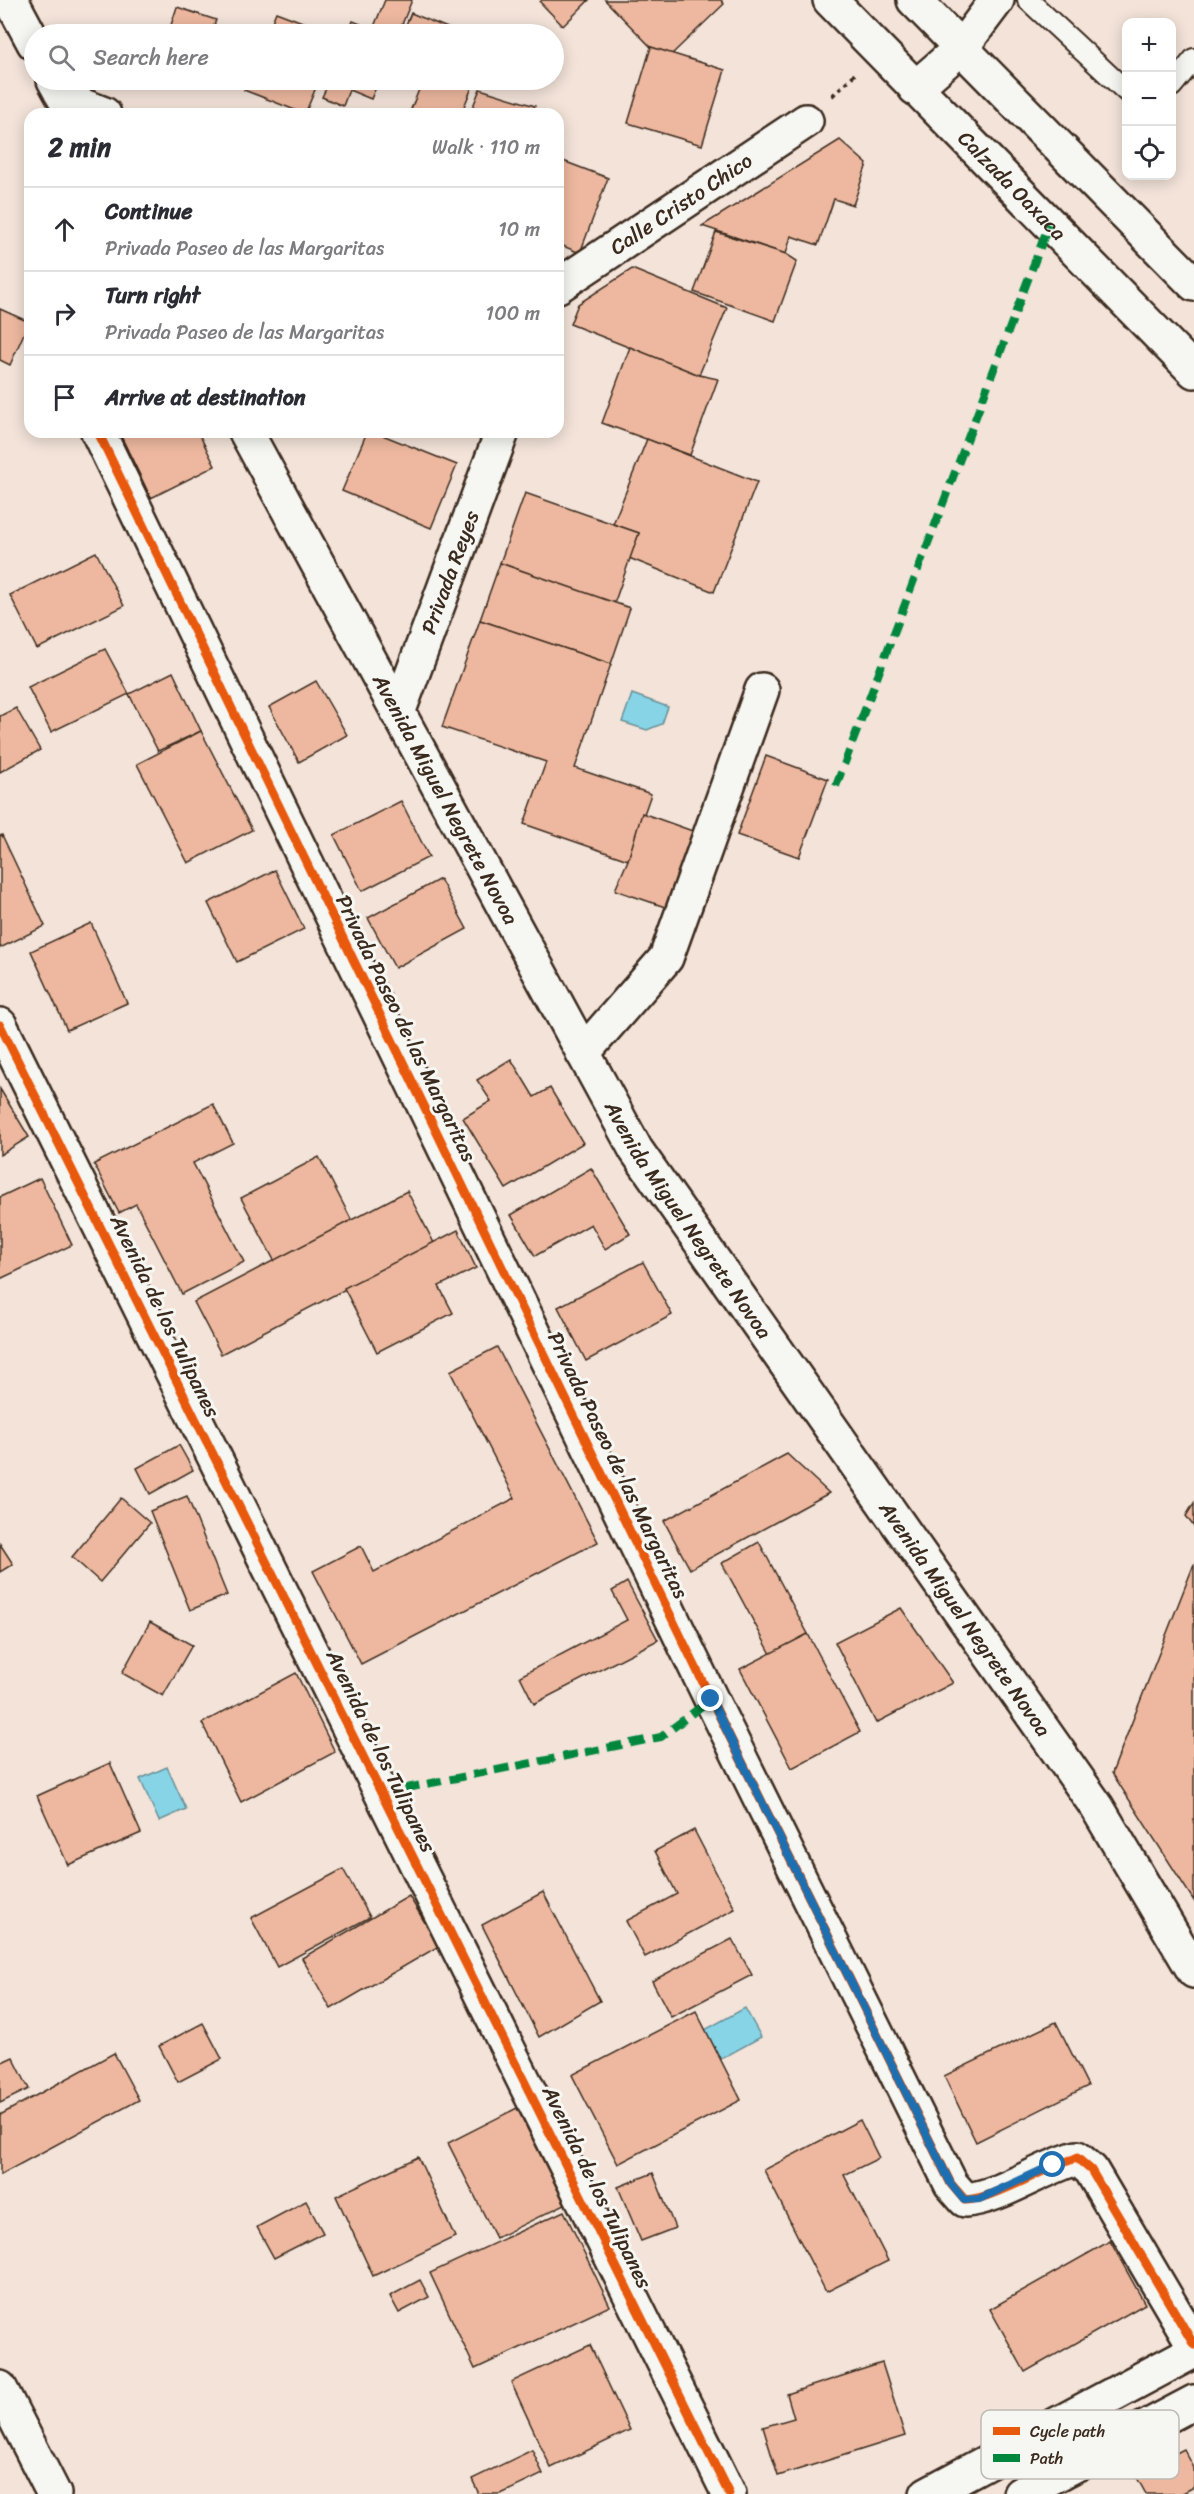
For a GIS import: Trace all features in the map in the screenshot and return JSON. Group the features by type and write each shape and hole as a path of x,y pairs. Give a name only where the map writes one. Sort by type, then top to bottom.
{"street":[{"path":"11,0 24,24"},
{"name":"Calzada Oaxaca","path":"830,0 1194,371"},
{"path":"914,0 1194,284"},
{"path":"915,88 961,48 997,0"},
{"path":"64,97 90,108"},
{"name":"Calle Cristo Chico","path":"564,282 806,121"},
{"name":"Privada Paseo de las Margaritas","path":"101,438 711,1699 951,2184 964,2200 979,2199 1053,2165 1077,2158 1091,2170 1194,2345"},
{"name":"Avenida Miguel Negrete Novoa","path":"249,438 636,1150 1097,1807 1194,1971"},
{"name":"Privada Reyes","path":"398,713 500,438"},
{"path":"583,1053 666,958 762,690"},
{"name":"Avenida de los Tulipanes","path":"0,1025 729,2494"},
{"path":"1084,2410 1194,2351"},
{"path":"0,2388 54,2494"},
{"path":"1179,2410 1194,2402"},
{"path":"927,2494 981,2465"},
{"path":"1020,2494 1048,2479"}],"lane":[{"path":"1028,0 1122,87"},
{"path":"1176,81 1194,59"}],"path":[{"path":"806,121 879,51"}],"water":[{"path":"632,694 668,707 662,724 647,730 622,722"},
{"path":"167,1767 186,1809 159,1821 140,1779"},
{"path":"745,2008 761,2037 710,2065 701,2032"}],"building":[{"path":"385,0 412,0 402,24 375,24"},
{"path":"542,0 589,0 564,25 540,2"},
{"path":"605,0 721,0 724,4 672,54 651,47"},
{"path":"177,7 216,20 215,24 171,24"},
{"path":"276,12 308,24 271,24"},
{"path":"411,13 438,24 406,24"},
{"path":"651,47 725,70 702,145 628,123"},
{"path":"244,90 315,90 307,108 290,108"},
{"path":"325,90 349,90 343,106 322,97"},
{"path":"349,90 375,90 371,99"},
{"path":"419,90 471,90 463,108 411,108"},
{"path":"480,90 535,106 534,108 472,108"},
{"path":"840,140 867,164 853,205 834,199 818,245 791,236 786,254 702,226"},
{"path":"564,161 608,178 580,253 564,246"},
{"path":"716,232 786,254 797,261 775,321 694,292"},
{"path":"632,269 727,308 699,375 570,324 578,304"},
{"path":"0,309 24,320 24,333 10,365 0,360"},
{"path":"630,347 699,375 718,379 690,455 602,423"},
{"path":"122,438 201,438 215,466 151,498"},
{"path":"364,438 390,438 457,465 431,528 342,491"},
{"path":"647,439 757,482 714,592 629,558 639,533 613,524"},
{"path":"525,493 639,533 614,604 500,563"},
{"path":"96,552 124,606 37,649 10,595"},
{"path":"500,563 630,608 611,664 480,620"},
{"path":"480,620 611,664 575,768 651,794 628,860 524,824 546,762 442,727"},
{"path":"105,649 129,694 51,732 28,687"},
{"path":"173,672 201,731 158,751 129,694"},
{"path":"316,681 347,735 299,762 269,707"},
{"path":"16,708 40,750 0,772 0,716"},
{"path":"201,731 252,830 188,863 137,764"},
{"path":"766,756 828,779 799,857 737,835"},
{"path":"401,801 429,857 362,891 334,835"},
{"path":"642,813 698,833 671,909 615,890 628,860"},
{"path":"2,835 45,926 0,948 0,836"},
{"path":"275,870 304,929 237,962 208,903"},
{"path":"440,879 467,929 395,968 368,918"},
{"path":"91,923 127,1003 67,1030 31,951"},
{"path":"511,1059 534,1097 550,1088 583,1143 506,1189 463,1118 491,1101 477,1080"},
{"path":"0,1089 29,1137 0,1155"},
{"path":"213,1104 233,1143 193,1163 244,1262 182,1294 136,1204 119,1213 94,1164"},
{"path":"319,1157 352,1221 275,1262 241,1198"},
{"path":"591,1168 630,1234 605,1249 591,1224 535,1256 511,1215"},
{"path":"40,1178 72,1245 0,1279 0,1197"},
{"path":"407,1191 434,1243 221,1354 194,1302"},
{"path":"458,1230 476,1268 439,1286 453,1313 377,1352 344,1288"},
{"path":"643,1262 672,1315 586,1361 558,1307"},
{"path":"497,1347 598,1542 361,1664 313,1571 361,1546 374,1572 515,1498 450,1371"},
{"path":"179,1445 193,1470 150,1494 137,1468"},
{"path":"787,1454 829,1493 690,1569 664,1521"},
{"path":"187,1496 227,1595 190,1610 150,1511"},
{"path":"121,1498 150,1523 100,1582 72,1557"},
{"path":"1194,1503 1194,1527 1186,1516"},
{"path":"759,1542 808,1634 771,1654 722,1563"},
{"path":"0,1544 13,1564 0,1572"},
{"path":"1194,1564 1194,1901 1112,1773"},
{"path":"627,1582 658,1640 534,1704 520,1676 627,1620 612,1591"},
{"path":"901,1608 953,1683 876,1723 835,1642"},
{"path":"150,1622 192,1645 163,1696 122,1673"},
{"path":"808,1634 860,1732 792,1768 740,1669"},
{"path":"296,1673 335,1752 241,1802 202,1723"},
{"path":"110,1763 141,1833 68,1865 37,1796"},
{"path":"694,1830 735,1909 645,1957 626,1921 677,1894 655,1851"},
{"path":"343,1869 370,1917 277,1967 251,1918"},
{"path":"543,1892 600,2001 539,2037 482,1925"},
{"path":"409,1896 439,1946 331,2009 302,1958"},
{"path":"732,1939 752,1975 671,2017 652,1981"},
{"path":"696,2011 741,2100 618,2164 572,2075"},
{"path":"1056,2022 1088,2086 976,2142 944,2076"},
{"path":"203,2023 222,2059 178,2082 159,2046"},
{"path":"114,2053 139,2100 0,2175 0,2115"},
{"path":"13,2057 29,2089 0,2103 0,2063"},
{"path":"517,2108 565,2204 496,2238 448,2143"},
{"path":"860,2120 879,2158 844,2175 888,2261 826,2292 764,2170"},
{"path":"418,2157 455,2237 373,2276 336,2196"},
{"path":"653,2173 675,2228 641,2241 618,2187"},
{"path":"306,2201 323,2233 274,2258 257,2227"},
{"path":"564,2211 610,2306 475,2369 430,2273"},
{"path":"1110,2241 1145,2304 1025,2372 990,2309"},
{"path":"420,2280 429,2297 399,2313 390,2296"},
{"path":"590,2345 630,2430 551,2468 511,2382"},
{"path":"882,2363 905,2436 778,2476 763,2427 794,2418 787,2394"},
{"path":"1184,2449 1194,2468 1194,2487 1181,2494 1146,2494 1138,2479 1179,2479 1179,2452"},
{"path":"532,2450 543,2474 501,2494 479,2494 472,2479"}],"marked path":[{"path":"836,786 1049,224"},
{"path":"382,1793 661,1737 711,1699"}],"cycle path":[{"path":"101,438 711,1699 951,2184 965,2200 978,2198 1077,2158 1091,2170 1194,2345"},
{"path":"0,1025 729,2494"}],"route":[{"path":"711,1699 951,2184 964,2200 979,2199 1053,2165"}]}
